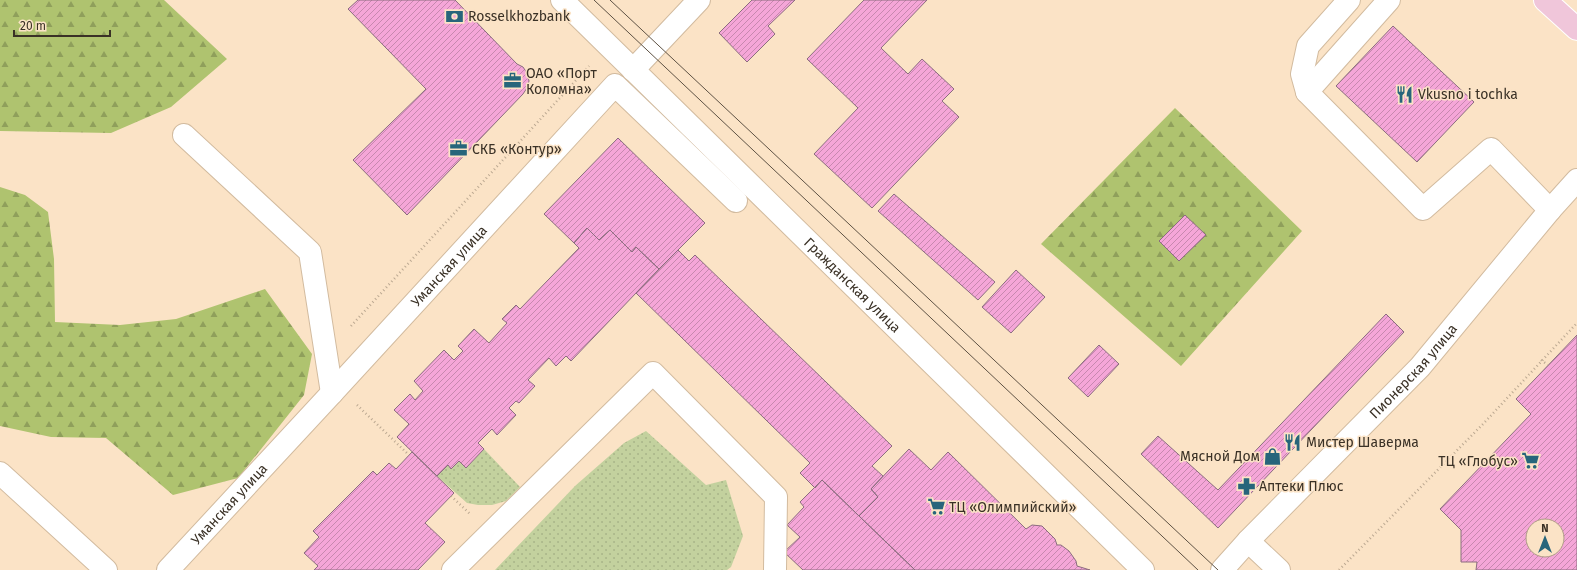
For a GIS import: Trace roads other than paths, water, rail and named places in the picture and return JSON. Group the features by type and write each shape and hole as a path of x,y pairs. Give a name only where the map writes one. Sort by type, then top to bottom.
{"main road":[{"path":"1545,0 1577,29"}],"street":[{"name":"Гражданская улица","path":"562,0 1143,570"},
{"path":"633,70 698,0"},
{"path":"1349,0 1308,46 1302,74 1307,92 1423,209 1491,148 1550,210"},
{"path":"1307,92 1389,0"},
{"name":"Уманская улица","path":"168,570 615,85 736,201"},
{"path":"184,135 310,252 335,390"},
{"name":"Пионерская улица","path":"1222,570 1248,541 1420,367 1550,210 1577,180"},
{"path":"453,570 653,373 776,497 775,570"},
{"path":"0,473 106,570"},
{"path":"1248,541 1279,570"}],"tram line":[{"path":"594,0 1198,570"},
{"path":"610,0 1218,570"}],"place":[{"name":"Rosselkhozbank","path":"455,16"},
{"name":"ОАО «Порт Коломна»","path":"513,81"},
{"name":"Vkusno i tochka","path":"1405,94"},
{"name":"СКБ «Контур»","path":"459,149"},
{"name":"Мистер Шаверма","path":"1293,442"},
{"name":"Мясной Дом","path":"1273,456"},
{"name":"ТЦ «Глобус»","path":"1531,461"},
{"name":"Аптеки Плюс","path":"1246,486"},
{"name":"ТЦ «Олимпийский»","path":"936,507"}]}
